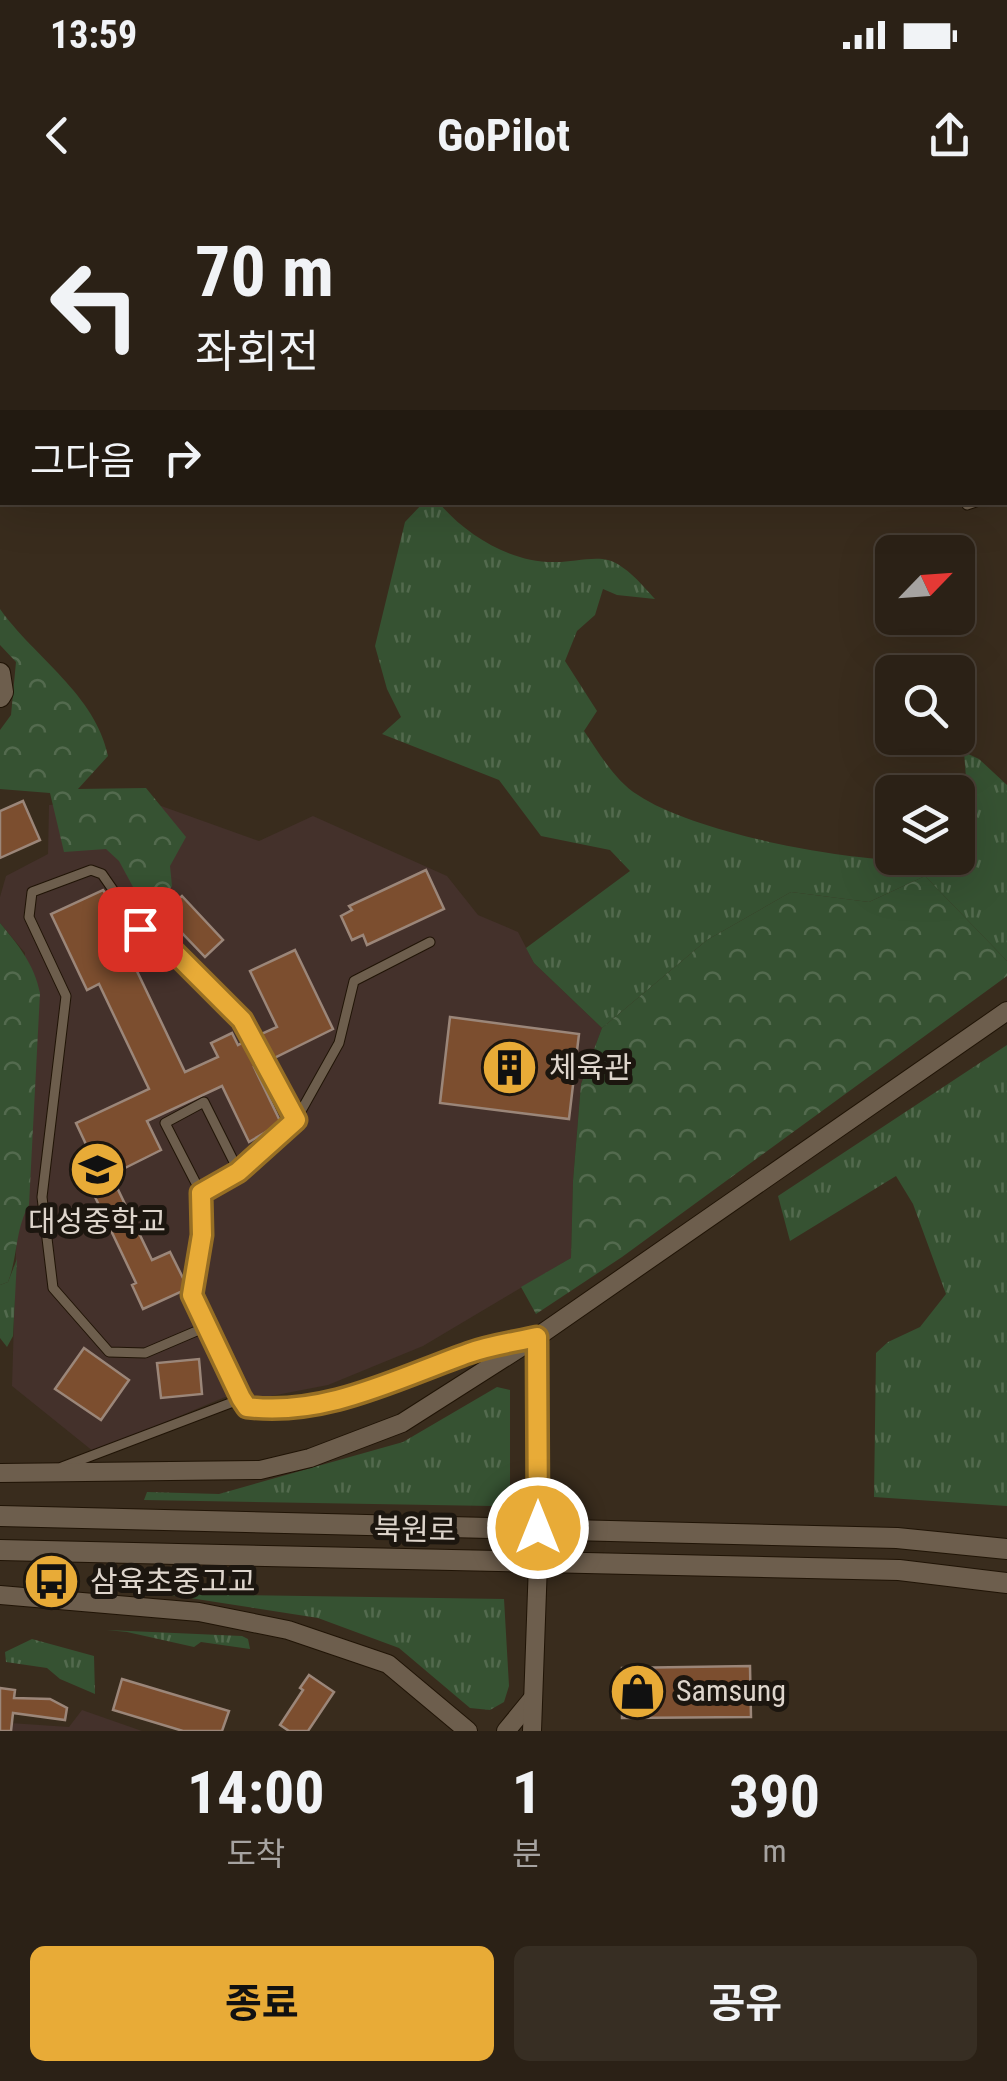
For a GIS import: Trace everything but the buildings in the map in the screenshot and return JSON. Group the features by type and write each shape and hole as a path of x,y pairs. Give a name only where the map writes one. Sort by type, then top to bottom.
{"street":[{"path":"0,673 0,697"},
{"path":"0,1473 260,1470 310,1458 402,1423 537,1337 1007,1011"},
{"path":"532,1731 538,1563 537,1337"},
{"name":"북원로","path":"0,1516 897,1538 1007,1549"},
{"name":"북원로","path":"0,1550 899,1570 1007,1583"},
{"path":"0,1595 199,1612 288,1630 388,1664 468,1731"},
{"path":"506,1731 534,1698"}],"lane":[{"path":"206,1326 145,1353 109,1352 53,1288 42,1197 66,996 28,917 32,892 92,870 102,874 140,929 168,946 242,1020 296,1120"},
{"path":"201,1193 238,1172 296,1120 340,1043 354,981 430,942"},
{"path":"238,1172 204,1102 165,1123 201,1193 202,1235 192,1295 247,1407 278,1411 326,1403 435,1368 470,1352 537,1337"},
{"path":"47,1472 241,1398"}],"shaded area":[{"path":"139,798 259,841 313,816 447,876 478,915 518,932 534,963 602,1028 581,1084 571,1258 423,1346 328,1385 271,1396 225,1397 94,1452 12,1386 25,953 0,923 0,897 6,876 48,854 49,805"},
{"path":"82,1710 142,1731 0,1731 10,1723 69,1727"}],"green space":[{"path":"421,505 441,505 476,536 521,557 615,563 634,576 655,599 617,595 603,589 595,615 577,631 565,661 597,711 584,731 622,782 661,808 721,830 824,852 875,858 875,875 975,875 975,775 966,775 964,755 970,755 1007,785 1007,961 925,876 869,902 791,892 707,940 602,1028 534,963 526,948 630,871 610,850 541,836 499,780 382,734 401,717 387,689 375,646 405,522"},
{"path":"0,609 78,695 101,734 108,756 78,789 146,788 186,837 170,866 172,886 164,898 145,909 119,861 106,849 64,852 50,793 0,789 0,730 11,715 16,662 0,645"},
{"path":"925,876 1007,961 1007,976 622,1257 536,1314 521,1287 571,1258 581,1084 602,1028 707,940 791,892 869,902"},
{"path":"0,923 30,964 40,993 29,1205 8,1282 0,1285"},
{"path":"1007,1045 1007,1506 874,1497 876,1353 888,1342 920,1327 946,1294 913,1204 896,1176 790,1241 778,1196"},
{"path":"17,1259 13,1336 7,1347 0,1338 0,1285 8,1282"},
{"path":"497,1387 510,1390 510,1499 493,1506 144,1500 147,1492 219,1494 403,1442"},
{"path":"164,1594 504,1599 509,1686 504,1702 490,1710 470,1708 399,1648 318,1618"},
{"path":"107,1630 242,1636 248,1639 250,1649 201,1642 194,1647"},
{"path":"32,1639 94,1656 95,1694 60,1679 47,1668 6,1662 5,1652"}],"place":[{"name":"체육관","path":"510,1068"},
{"name":"대성중학교","path":"97,1170"},
{"name":"삼육초중고교","path":"51,1582"},
{"name":"Samsung","path":"637,1691"}],"route":[{"path":"140,929 168,946 242,1020 296,1120 238,1172 201,1193 202,1235 192,1295 241,1398 247,1407 278,1411 326,1403 435,1368 470,1352 537,1337 538,1528"}]}
